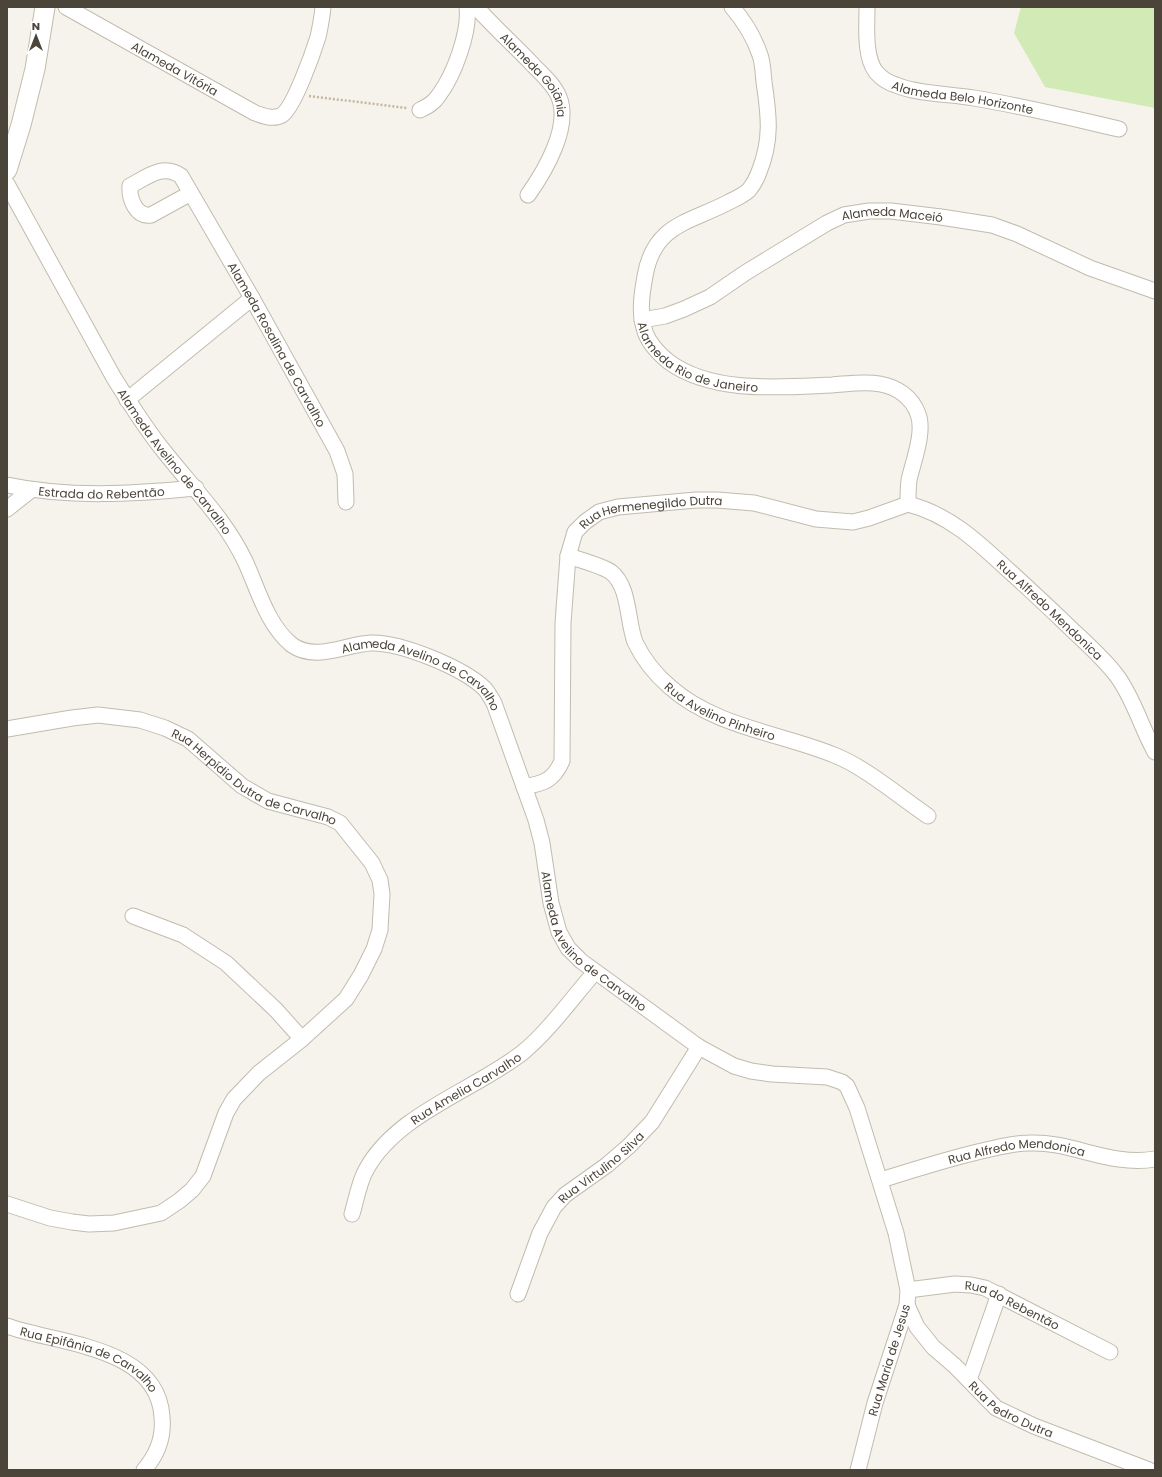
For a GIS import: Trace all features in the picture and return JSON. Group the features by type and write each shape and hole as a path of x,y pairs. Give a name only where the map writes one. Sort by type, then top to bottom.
{"street":[{"path":"7,170 21,124 35,69 45,7"},
{"name":"Alameda Vitória","path":"66,7 255,113 275,118 281,116 286,112 296,95"},
{"path":"296,95 318,38 323,7"},
{"path":"420,110 430,106 436,100 450,75 465,31 467,7"},
{"name":"Alameda Goiânia","path":"476,7 543,75 554,88 560,102 562,112 560,127 552,157 544,172 528,195"},
{"name":"Alameda Rio de Janeiro","path":"732,7 740,16 754,40 761,57 768,122 768,144 764,160 749,190 672,229 662,237 652,250 647,265 642,295 642,320 647,337 654,349 676,367 694,375 714,381 734,385 768,387 879,384 901,392 914,406 919,416 920,427 909,482 908,504"},
{"name":"Alameda Belo Horizonte","path":"867,7 867,38 872,65 876,72 896,86 974,98 1119,129"},
{"name":"Alameda Avelino de Carvalho","path":"7,184 127,400 162,450 196,488 232,536 246,562 268,612 283,635 293,645 301,650 319,653 360,644 390,644 418,653 464,673 486,690 494,703 536,820 542,843 551,902 559,932 568,948 595,972 700,1047 734,1066 751,1071 772,1074 835,1078 847,1086 857,1108 881,1180"},
{"name":"Alameda Rosalina de Carvalho","path":"191,193 252,298 337,451 345,474 346,502"},
{"name":"Alameda Maceió","path":"642,320 665,316 710,297 745,273 827,223 844,215 869,211 891,211 992,225 1049,248 1070,260 1155,292"},
{"path":"127,400 252,298"},
{"name":"Estrada do Rebentão","path":"7,485 31,490 88,493 126,493 196,488"},
{"path":"7,509 31,490"},
{"name":"Rua Hermenegildo Dutra","path":"524,787 544,782 553,776 562,761 563,623 568,556 575,532 585,522 599,512 618,507 696,500 754,503 816,519 853,522 870,518 908,504"},
{"name":"Rua Alfredo Mendonica","path":"908,504 924,508 968,534 1035,594 1106,663 1129,696 1155,752"},
{"name":"Rua Avelino Pinheiro","path":"568,556 610,571 615,576 622,585 636,642 644,656 660,677 670,687 690,702 728,719 835,755 860,769 928,816"},
{"name":"Rua Herpídio Dutra de Carvalho","path":"7,729 98,715 140,720 165,728 188,739 242,786 268,801 328,817 340,823 372,863 380,880 382,894 380,930 374,949 346,1000 302,1039 259,1073 234,1099 226,1113 203,1176 192,1190 179,1201 161,1212 114,1223 89,1224 50,1218 7,1204"},
{"path":"133,916 183,935 226,963 276,1010 302,1039"},
{"name":"Rua Amelia Carvalho","path":"352,1214 365,1171 380,1149 417,1117 501,1067 522,1052 542,1033 595,972"},
{"name":"Rua Virtulino Silva","path":"518,1294 540,1233 554,1206 565,1195 624,1151 652,1122 700,1047"},
{"name":"Rua Alfredo Mendonica","path":"881,1180 935,1163 1010,1145 1029,1143 1051,1144 1097,1156 1121,1160 1143,1161 1155,1159"},
{"name":"Rua Maria de Jesus","path":"858,1470 875,1403 907,1297 896,1233 881,1180"},
{"name":"Rua do Rebentão","path":"907,1297 955,1284 985,1288 1110,1352"},
{"path":"969,1380 999,1294"},
{"name":"Rua Pedro Dutra","path":"907,1297 916,1327 933,1347 955,1366 996,1408 1068,1439 1149,1470"},
{"name":"Rua Epifânia de Carvalho","path":"7,1326 97,1349 115,1356 133,1367 146,1379 158,1395 162,1410 163,1426 157,1451 151,1462 144,1470"}],"path":[{"path":"296,95 420,110"}],"green space":[{"path":"1021,7 1155,7 1155,108 1045,87 1014,33"}]}
